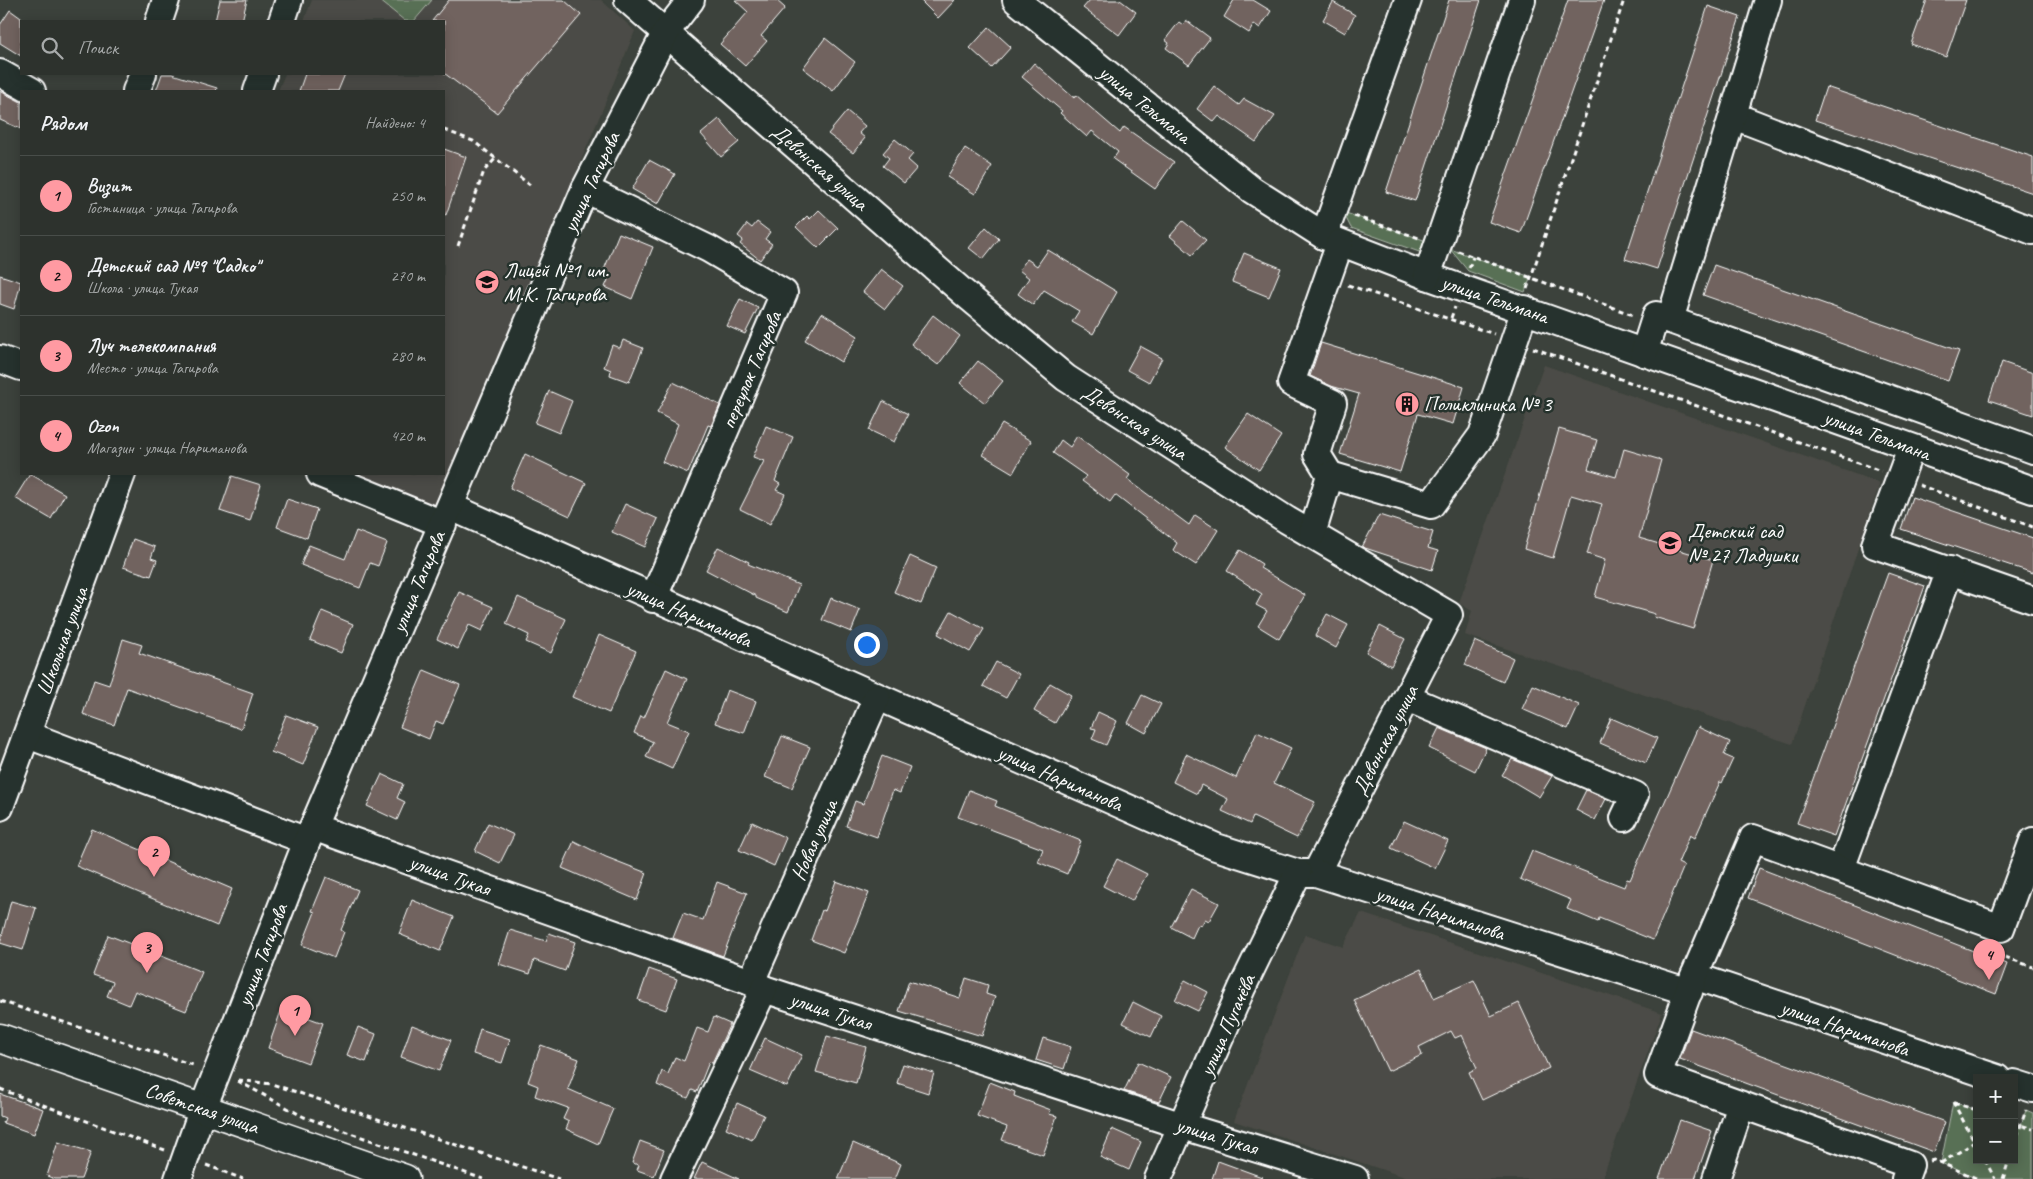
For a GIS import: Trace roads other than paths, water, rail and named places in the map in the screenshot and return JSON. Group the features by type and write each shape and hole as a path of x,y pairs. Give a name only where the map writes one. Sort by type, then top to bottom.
{"main road":[{"name":"Советская улица","path":"0,1038 404,1179"}],"street":[{"path":"159,20 166,0"},
{"path":"282,20 290,0"},
{"name":"Девонская улица","path":"628,0 964,293 1066,378 1312,534 1449,615 1407,698 1307,873"},
{"name":"улица Тагирова","path":"182,1168 216,1073 310,834 585,190 666,32 691,0"},
{"name":"улица Тельмана","path":"1016,0 1252,190 1332,240 1427,276 2033,490"},
{"path":"1427,276 1522,0"},
{"path":"1670,320 1768,0"},
{"path":"1406,1 1334,210 1330,277 1291,383 1333,403 1317,454 1330,474 1431,505 1482,435 1514,341 1522,308"},
{"path":"0,73 30,90"},
{"path":"136,90 143,75"},
{"path":"257,90 264,75"},
{"path":"1734,116 2033,232"},
{"name":"переулок Тагирова","path":"585,190 709,249 784,293 653,599"},
{"path":"1644,353 1656,315 2033,450"},
{"path":"0,359 20,367"},
{"path":"1911,448 1875,545 2033,600"},
{"path":"1312,534 1330,474"},
{"name":"Школьная улица","path":"3,793 28,735 122,475"},
{"name":"улица Нариманова","path":"323,475 447,516 653,599 1216,847 1691,984 1877,1039 1985,1074"},
{"path":"1841,870 1950,570"},
{"name":"Новая улица","path":"674,1179 757,986 877,697"},
{"path":"1407,698 1635,795 1624,818"},
{"name":"улица Тукая","path":"28,735 310,834 757,986 1183,1126 1355,1179"},
{"path":"1908,1172 1741,1104 1658,1075 1691,984 1753,838 2001,928 2033,841"},
{"name":"улица Пугачёва","path":"1158,1179 1183,1126 1242,988 1307,873"},
{"path":"2018,1087 2030,1100"},
{"path":"1716,1179 1741,1104"}],"place":[{"name":"Лицей №1 им. М.К. Тагирова","path":"487,282"},
{"name":"Поликлиника № 3","path":"1407,404"},
{"name":"Детский сад № 27 Ладушки","path":"1670,543"},
{"name":"Детский сад №9 \"Садко\"","path":"154,877"},
{"name":"Луч телекомпания","path":"147,973"},
{"name":"Ozon","path":"1989,980"},
{"name":"Визит","path":"295,1036"}]}
